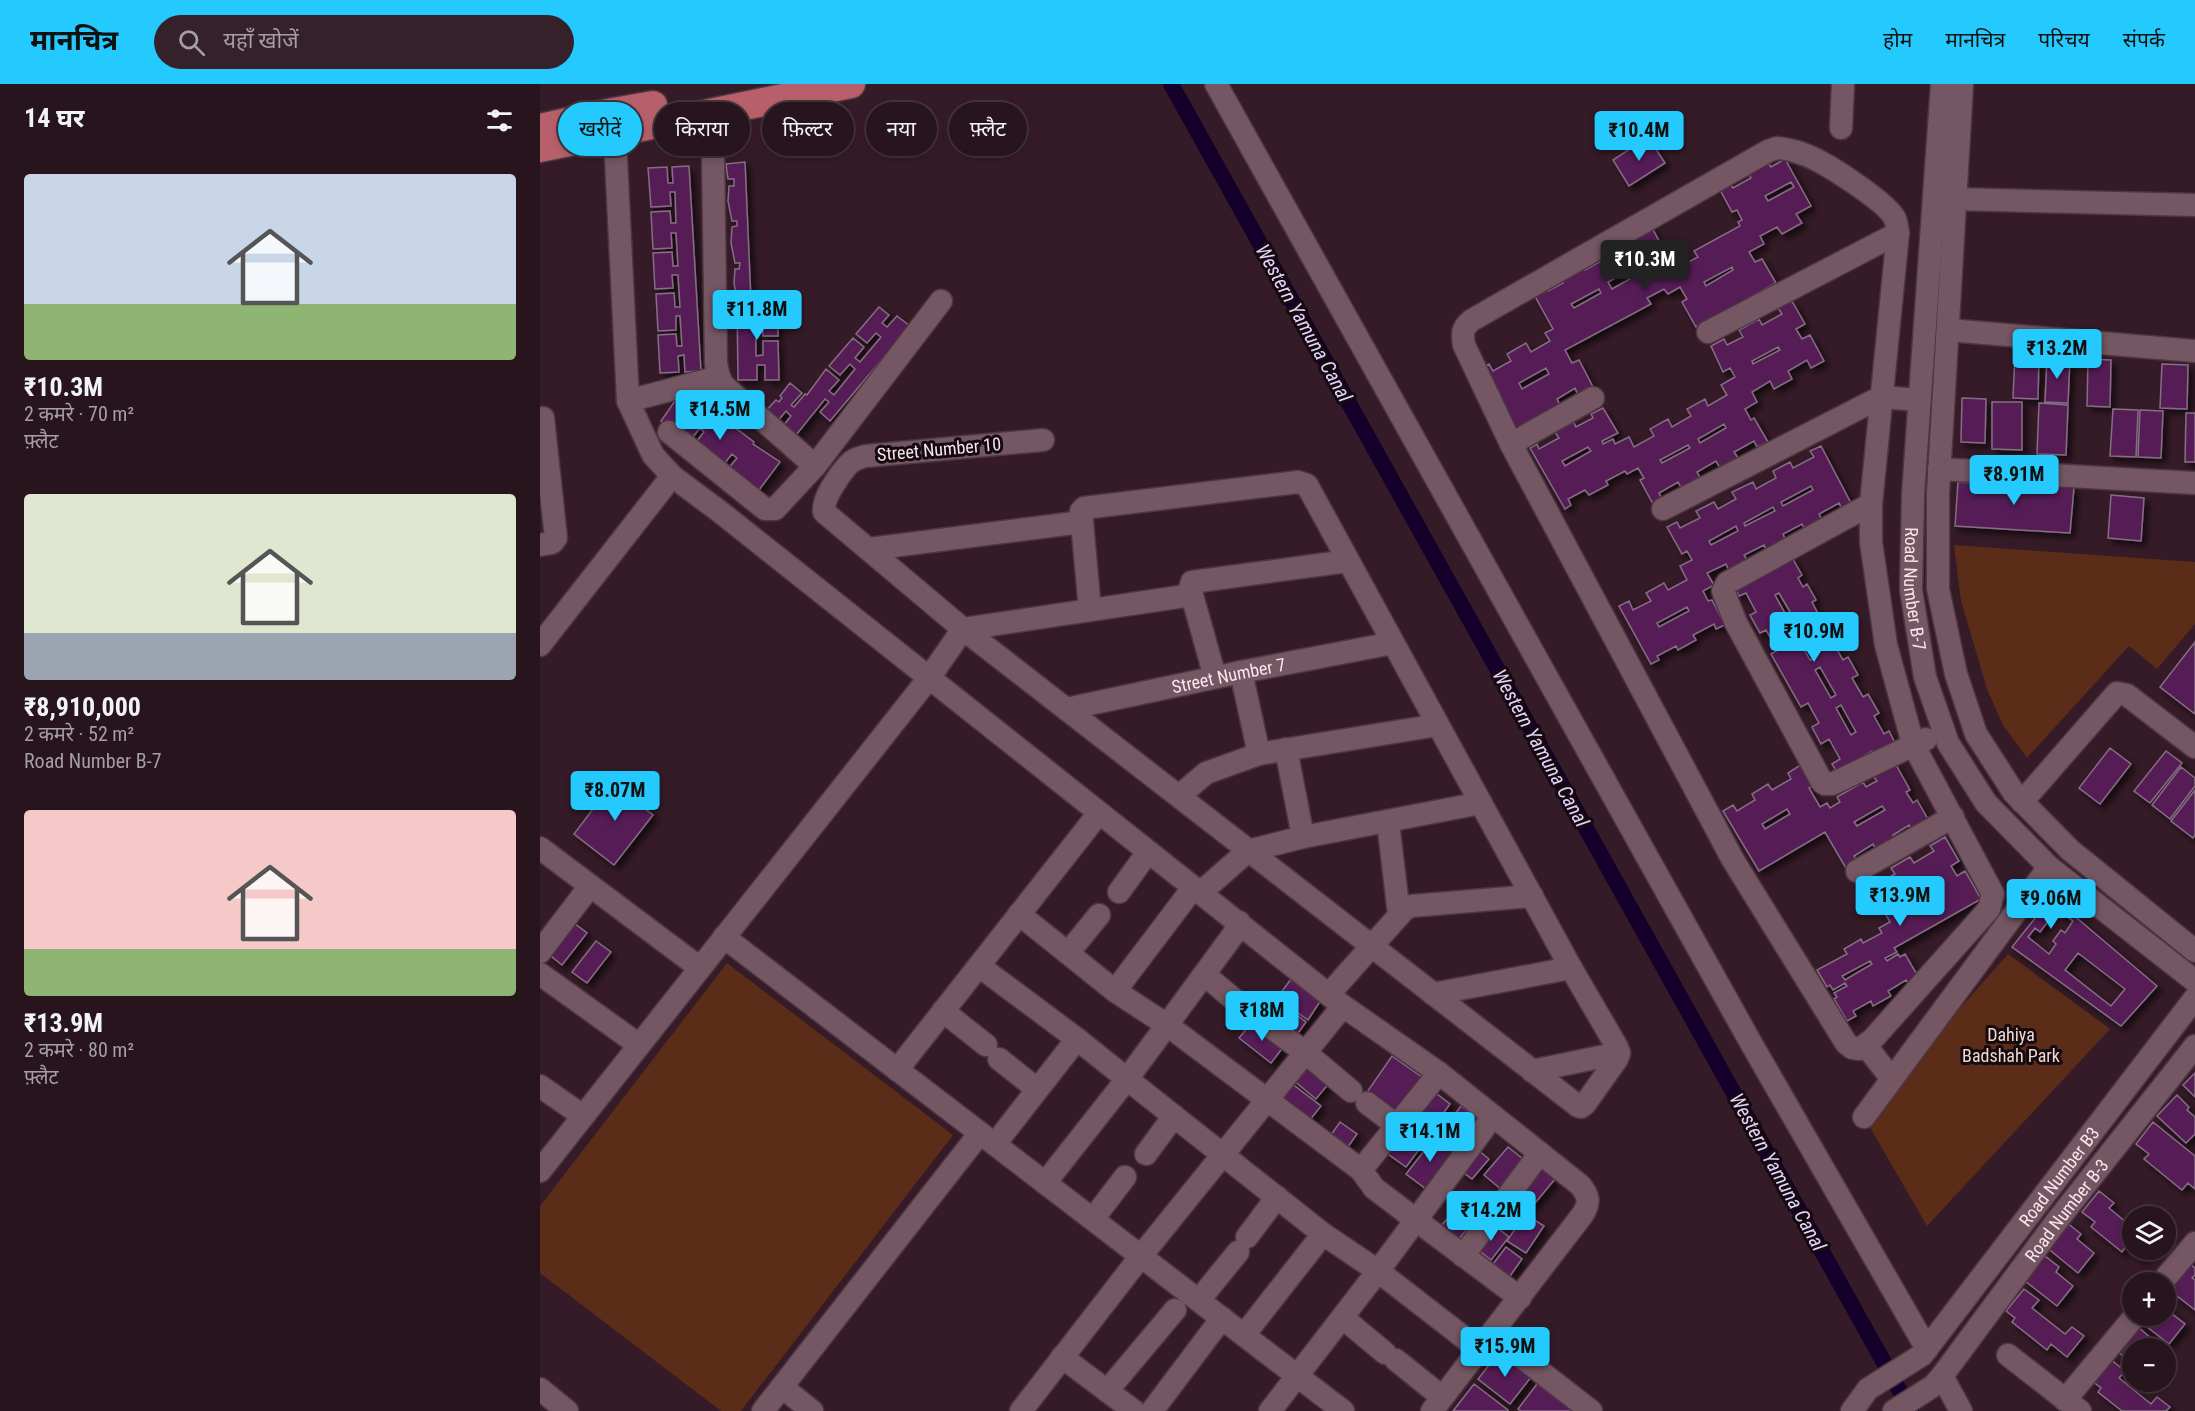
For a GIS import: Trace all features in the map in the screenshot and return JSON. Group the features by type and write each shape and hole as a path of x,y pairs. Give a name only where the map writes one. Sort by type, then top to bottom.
{"main road":[{"path":"642,115 772,84"},
{"path":"642,118 851,84"},
{"path":"540,128 558,127"},
{"path":"540,148 558,142"}],"street":[{"path":"1216,84 1924,1352 1868,1389 1852,1411"},
{"path":"1841,128 1843,84"},
{"name":"Road Number B-7","path":"1942,84 1913,495 1911,590 1925,676 1948,743 1986,803 2049,867 2195,981"},
{"name":"Road Number B-7","path":"1962,84 1939,469 1938,589 1956,674 1976,734 2022,802 2070,850 2195,951"},
{"path":"1777,148 1790,149 1817,160 1887,209 1895,219 1898,233 1871,504 1871,542 1886,645 1913,744 1990,887 1992,902 1989,909 1866,1046 1859,1049 1852,1048 1846,1043 1733,860 1511,444 1464,345 1462,335 1464,327 1472,320 1768,151 1777,148"},
{"path":"616,156 628,401 653,455 672,476 1336,1000 1439,1073 1580,1185 1589,1200 1588,1206 1520,1298 1435,1407 1390,1357 1343,1318"},
{"path":"713,156 716,364 719,378 723,385 814,466"},
{"path":"1954,199 2195,205"},
{"path":"1708,332 1898,233"},
{"path":"669,432 767,510 775,509 814,466 941,301"},
{"path":"1948,330 2195,351"},
{"path":"628,401 719,378"},
{"path":"1663,509 1881,397 1919,400"},
{"path":"1511,444 1593,398"},
{"path":"540,545 552,543 556,538 543,418"},
{"name":"Street Number 10","path":"869,549 824,512 823,505 848,465 856,459 1043,440"},
{"path":"1939,469 2195,483"},
{"path":"543,636 672,476"},
{"path":"869,549 963,629 1581,1107 1617,1059 1619,1053 1310,488 1304,483 1082,510 1090,610"},
{"path":"1871,504 1727,583 1723,591 1736,623 1825,784 1832,784 1944,731"},
{"path":"869,549 1082,522"},
{"path":"1215,677 1192,595 1190,585 1192,582 1348,561"},
{"path":"540,1171 928,678 963,629 1192,595"},
{"name":"Street Number 7","path":"1066,709 1215,677 1393,643"},
{"path":"1241,672 1259,754"},
{"path":"2022,802 2117,693 2127,695 2195,747"},
{"path":"1179,796 1206,773 1259,754 1438,725"},
{"path":"1286,749 1303,837"},
{"path":"1115,991 1197,890 1248,851 1303,837 1481,803"},
{"path":"897,1070 1099,813"},
{"path":"1857,871 1953,817"},
{"path":"1388,822 1399,915"},
{"path":"540,848 700,968"},
{"path":"1119,892 1148,852"},
{"path":"1864,1117 2049,867"},
{"path":"540,952 590,886"},
{"path":"1021,1411 1141,1256 1306,1053 1336,1000 1372,947 1399,915 1411,906 1422,904 1532,896"},
{"path":"1019,914 1115,991 1167,1025 1361,1170 1374,1188 1520,1298"},
{"path":"1068,953 1099,915"},
{"path":"1045,1183 1205,975 1233,935 1239,922"},
{"path":"724,938 1343,1411"},
{"path":"979,966 1077,1039 1323,1234 1591,1411"},
{"path":"1433,994 1571,968"},
{"path":"540,974 639,1045"},
{"path":"1205,975 1396,1125"},
{"name":"Road Number B3","path":"1924,1352 2195,998"},
{"path":"943,1011 1037,1089"},
{"path":"763,1411 987,1139 1037,1089 1077,1039"},
{"path":"1866,1046 1892,1078"},
{"name":"Road Number B-3","path":"1937,1381 2056,1222 2195,1046"},
{"path":"1532,1071 1619,1053"},
{"path":"1361,1170 1439,1073"},
{"path":"540,1086 583,1116"},
{"path":"1146,1154 1174,1116"},
{"path":"1270,1411 1343,1318 1493,1116"},
{"path":"1508,1196 1540,1153"},
{"path":"1093,1219 1125,1177"},
{"path":"1199,1300 1243,1245 1277,1197"},
{"path":"1463,1256 1491,1218"},
{"path":"1244,1335 1323,1234"},
{"path":"2170,1272 2195,1243"},
{"path":"1107,1391 1175,1311"},
{"path":"1152,1411 1222,1318"},
{"path":"2008,1355 2073,1405 2128,1326"},
{"path":"1062,1357 1134,1411"},
{"path":"1894,1411 1937,1381 1961,1411"},
{"path":"782,1387 812,1411"},
{"path":"540,1389 567,1411"}],"green space":[{"path":"1954,545 2195,562 2195,624 2157,669 2129,646 2027,758 2003,725 1987,689 1961,601"},
{"name":"Dahiya Badshah Park","path":"2008,954 2110,1029 1927,1226 1864,1117"},
{"path":"727,963 953,1135 741,1411 721,1411 540,1273 540,1206"}],"building":[{"path":"1648,137 1665,163 1629,186 1613,160"},
{"path":"1785,159 1811,206 1796,214 1802,223 1782,234 1777,227 1760,236 1764,244 1749,252 1755,262 1762,259 1776,283 1696,327 1682,302 1687,299 1680,287 1668,294 1664,289 1647,298 1651,304 1565,350 1572,363 1579,360 1593,387 1578,395 1575,388 1557,399 1560,405 1512,431 1479,369 1489,364 1493,371 1511,361 1507,354 1526,343 1531,352 1550,341 1545,333 1553,329 1531,289 1543,282 1548,291 1563,283 1558,274 1581,262 1585,270 1603,260 1599,252 1650,224 1671,263 1676,261 1679,267 1698,257 1694,251 1740,226 1738,222 1742,220 1737,210 1732,212 1718,186 1728,181 1733,188 1751,178 1747,171 1766,160 1771,167","holes":["1791,182 1794,187 1768,201 1765,196","1636,267 1639,274 1612,289 1608,282","1732,267 1733,270 1706,286 1704,282","1599,289 1601,293 1574,308 1571,304","1546,368 1549,374 1522,389 1519,383"]},
{"path":"745,162 751,301 737,301 734,283 735,269 739,269 740,263 735,263 731,243 732,227 737,226 737,221 732,221 728,201 729,186 734,186 734,179 728,179 726,164"},
{"path":"689,166 701,371 685,372 684,355 678,356 679,372 660,373 658,335 676,334 677,346 682,346 680,316 676,316 676,330 658,331 656,294 674,293 675,307 680,307 678,275 672,275 673,288 655,289 653,253 672,252 673,266 678,266 676,233 671,233 672,248 653,249 651,212 670,211 671,223 676,223 675,192 670,192 671,206 651,207 648,168 667,167 668,183 673,183 672,167"},
{"path":"760,301 778,301 778,336 763,336 762,324 756,324 756,356 763,355 763,341 778,341 779,380 765,380 765,365 757,365 757,380 738,380 737,302 753,302 754,316 760,316"},
{"path":"1792,301 1805,324 1796,329 1802,339 1810,335 1824,361 1811,368 1807,360 1788,371 1792,379 1774,389 1770,381 1752,392 1757,402 1745,409 1751,420 1754,418 1768,442 1757,447 1754,441 1734,452 1738,458 1720,468 1716,461 1697,472 1701,479 1682,489 1678,482 1659,493 1662,499 1653,504 1640,480 1644,478 1638,468 1627,474 1625,471 1606,481 1608,485 1589,495 1585,490 1568,499 1571,505 1565,509 1530,448 1537,444 1539,449 1559,438 1555,432 1573,421 1576,427 1593,418 1591,414 1603,408 1618,433 1602,441 1603,444 1613,439 1615,444 1629,437 1634,447 1654,436 1650,429 1668,419 1672,427 1691,416 1687,409 1705,399 1708,406 1727,395 1721,385 1735,377 1730,368 1723,372 1711,346 1724,339 1727,345 1743,337 1739,330 1759,319 1762,325 1782,314 1778,308","holes":["1778,347 1780,350 1753,364 1752,361","1724,424 1726,428 1700,443 1698,439","1688,445 1690,448 1662,463 1660,460","1588,447 1591,451 1565,466 1562,461"]},
{"path":"879,307 889,315 882,323 887,327 897,316 910,326 830,421 820,412 829,402 825,399 796,435 784,425 791,416 786,411 776,423 764,413 776,400 779,402 782,398 780,396 790,383 802,393 791,405 794,407 805,394 807,395 826,369 839,380 829,391 834,395 855,369 850,364 840,375 829,366 853,338 864,347 855,358 860,362 881,337 876,333 867,343 856,334"},
{"path":"2015,354 2039,355 2038,399 2013,398"},
{"path":"2047,358 2070,359 2068,403 2045,402"},
{"path":"2088,359 2111,360 2110,407 2087,406"},
{"path":"2162,364 2188,365 2187,409 2160,408"},
{"path":"684,388 729,423 733,429 734,427 754,442 753,444 780,462 756,494 726,471 737,458 732,454 720,469 692,447 704,432 700,428 689,442 661,421"},
{"path":"1962,398 1986,399 1985,443 1961,442"},
{"path":"1992,402 2022,402 2022,450 1992,449"},
{"path":"2039,403 2068,405 2066,455 2037,454"},
{"path":"2113,409 2138,410 2136,457 2110,456"},
{"path":"2140,410 2163,411 2161,458 2138,457"},
{"path":"2186,413 2195,413 2195,462 2185,462"},
{"path":"1821,446 1853,507 1844,513 1839,503 1819,514 1822,520 1805,530 1802,524 1783,534 1786,541 1767,551 1764,545 1744,555 1749,563 1730,573 1726,564 1707,573 1714,585 1703,591 1708,601 1712,600 1725,625 1716,629 1714,624 1693,635 1696,640 1678,650 1676,646 1657,656 1659,660 1651,664 1619,606 1629,601 1633,610 1651,601 1646,593 1664,583 1668,590 1687,580 1680,566 1692,560 1687,551 1682,554 1667,527 1677,522 1680,528 1700,518 1696,511 1714,502 1718,509 1736,499 1732,492 1753,482 1756,489 1776,478 1773,471 1790,462 1793,468 1814,457 1810,451","holes":["1811,486 1813,490 1783,506 1781,502","1773,507 1775,511 1745,526 1744,523","1736,526 1738,531 1711,545 1709,541","1687,607 1689,611 1659,627 1657,623"]},
{"path":"1973,478 2074,487 2070,533 1955,526 1958,482 1972,483"},
{"path":"2111,495 2144,498 2141,541 2108,538"},
{"path":"1790,554 1802,575 1798,578 1803,587 1807,584 1816,600 1812,602 1823,623 1828,621 1837,638 1832,641 1843,660 1848,657 1858,675 1852,678 1863,697 1868,694 1879,713 1874,716 1884,734 1889,731 1895,743 1874,754 1872,751 1862,757 1863,760 1838,774 1832,764 1840,759 1829,739 1821,744 1812,727 1819,723 1808,703 1801,707 1771,654 1778,650 1766,630 1760,633 1750,615 1756,612 1746,593 1739,596 1733,585","holes":["1779,593 1796,622 1791,624 1775,595","1800,630 1815,658 1810,660 1795,633","1820,667 1836,695 1831,698 1815,670","1841,705 1856,732 1851,735 1836,708"]},
{"path":"2195,642 2195,714 2160,687"},
{"path":"2110,748 2131,764 2100,804 2079,788"},
{"path":"2166,751 2182,763 2150,803 2134,791"},
{"path":"1895,763 1910,790 1906,792 1913,803 1917,800 1929,821 1913,832 1909,825 1893,835 1897,841 1878,852 1873,844 1854,856 1859,863 1847,870 1825,832 1759,871 1723,811 1733,805 1737,811 1755,800 1752,794 1768,784 1772,790 1791,779 1788,773 1802,764 1814,785 1809,788 1820,807 1827,803 1830,808 1840,802 1837,797 1863,782 1866,787 1877,781 1873,776","holes":["1882,806 1885,810 1857,826 1854,822","1787,809 1790,814 1765,829 1762,824"]},
{"path":"2181,767 2195,778 2195,786 2170,819 2152,805"},
{"path":"618,776 633,788 624,800 627,802 636,790 646,797 640,805 653,815 614,865 574,834"},
{"path":"2195,790 2195,835 2193,838 2171,821"},
{"path":"1945,837 1959,861 1951,866 1957,876 1965,871 1981,899 1894,948 1897,952 1885,958 1887,961 1898,954 1900,957 1905,954 1919,978 1909,984 1906,980 1888,991 1891,996 1873,1006 1871,1001 1853,1011 1856,1016 1847,1021 1834,999 1837,997 1834,993 1847,986 1845,983 1833,990 1830,985 1827,987 1817,970 1847,954 1844,949 1861,939 1863,943 1882,933 1879,928 1890,922 1867,882 1874,878 1877,884 1895,874 1891,868 1910,857 1914,863 1934,851 1930,846","holes":["1919,880 1921,884 1893,900 1891,896","1870,961 1872,964 1845,980 1842,976"]},
{"path":"2052,897 2157,986 2121,1026 2012,947"},
{"path":"2052,906 2073,921 2065,933 2061,930 2053,941 2056,944 2049,954 2028,937 2035,928 2040,932 2050,919 2045,915"},
{"path":"570,920 587,933 562,965 546,952"},
{"path":"596,941 611,952 587,983 572,972"},
{"path":"2078,953 2125,989 2111,1006 2065,970"},
{"path":"1291,979 1321,1000 1308,1020 1277,998"},
{"path":"1271,996 1306,1022 1294,1039 1258,1013"},
{"path":"1253,1021 1284,1046 1271,1063 1239,1038"},
{"path":"1392,1056 1426,1080 1398,1119 1365,1095"},
{"path":"1306,1064 1330,1082 1316,1099 1293,1080"},
{"path":"2195,1073 2195,1097 2183,1085"},
{"path":"1291,1083 1321,1106 1306,1125 1276,1101"},
{"path":"1433,1091 1450,1104 1431,1130 1414,1117"},
{"path":"2177,1095 2195,1117 2195,1134 2186,1143 2157,1116"},
{"path":"1461,1106 1480,1120 1458,1148 1440,1134"},
{"path":"1340,1122 1357,1134 1343,1154 1326,1142"},
{"path":"1412,1122 1430,1135 1406,1167 1388,1154"},
{"path":"2153,1122 2195,1156 2195,1189 2188,1183 2182,1190 2144,1159 2149,1154 2136,1144"},
{"path":"1435,1137 1455,1152 1426,1189 1406,1174"},
{"path":"1473,1146 1489,1159 1472,1179 1456,1167"},
{"path":"1508,1147 1527,1162 1503,1191 1484,1175"},
{"path":"1538,1166 1555,1179 1531,1208 1515,1194"},
{"path":"2099,1191 2114,1203 2109,1208 2122,1219 2122,1252 2091,1227 2095,1222 2082,1212"},
{"path":"1467,1193 1486,1207 1473,1225 1454,1210"},
{"path":"1453,1212 1470,1226 1458,1240 1441,1226"},
{"path":"1525,1214 1544,1226 1526,1253 1507,1241"},
{"path":"2066,1222 2081,1234 2077,1239 2094,1253 2078,1273 2046,1247"},
{"path":"1491,1223 1509,1237 1491,1260 1473,1246"},
{"path":"1506,1247 1522,1259 1510,1276 1493,1264"},
{"path":"2045,1256 2059,1267 2056,1272 2073,1286 2057,1306 2025,1281"},
{"path":"2184,1259 2195,1268 2195,1275 2192,1278 2195,1280 2195,1310 2176,1295 2176,1272 2173,1272"},
{"path":"2024,1289 2039,1300 2032,1308 2065,1334 2072,1327 2084,1336 2067,1357 2051,1344 2047,1350 2012,1322 2015,1318 2006,1311"},
{"path":"2176,1317 2185,1324 2174,1338 2161,1338 2146,1326 2176,1326"},
{"path":"2138,1327 2151,1338 2129,1338"},
{"path":"1500,1351 1532,1376 1510,1404 1478,1379"},
{"path":"2110,1359 2122,1369 2119,1378 2122,1380 2122,1392 2136,1392 2151,1404 2157,1397 2170,1407 2166,1411 2122,1411 2098,1392 2101,1388 2092,1381"},
{"path":"1474,1384 1508,1410 1453,1411"},
{"path":"1537,1384 1574,1411 1521,1411 1518,1409"}],"waterway":[{"name":"Western Yamuna Canal","path":"1171,84 1911,1411"}]}
